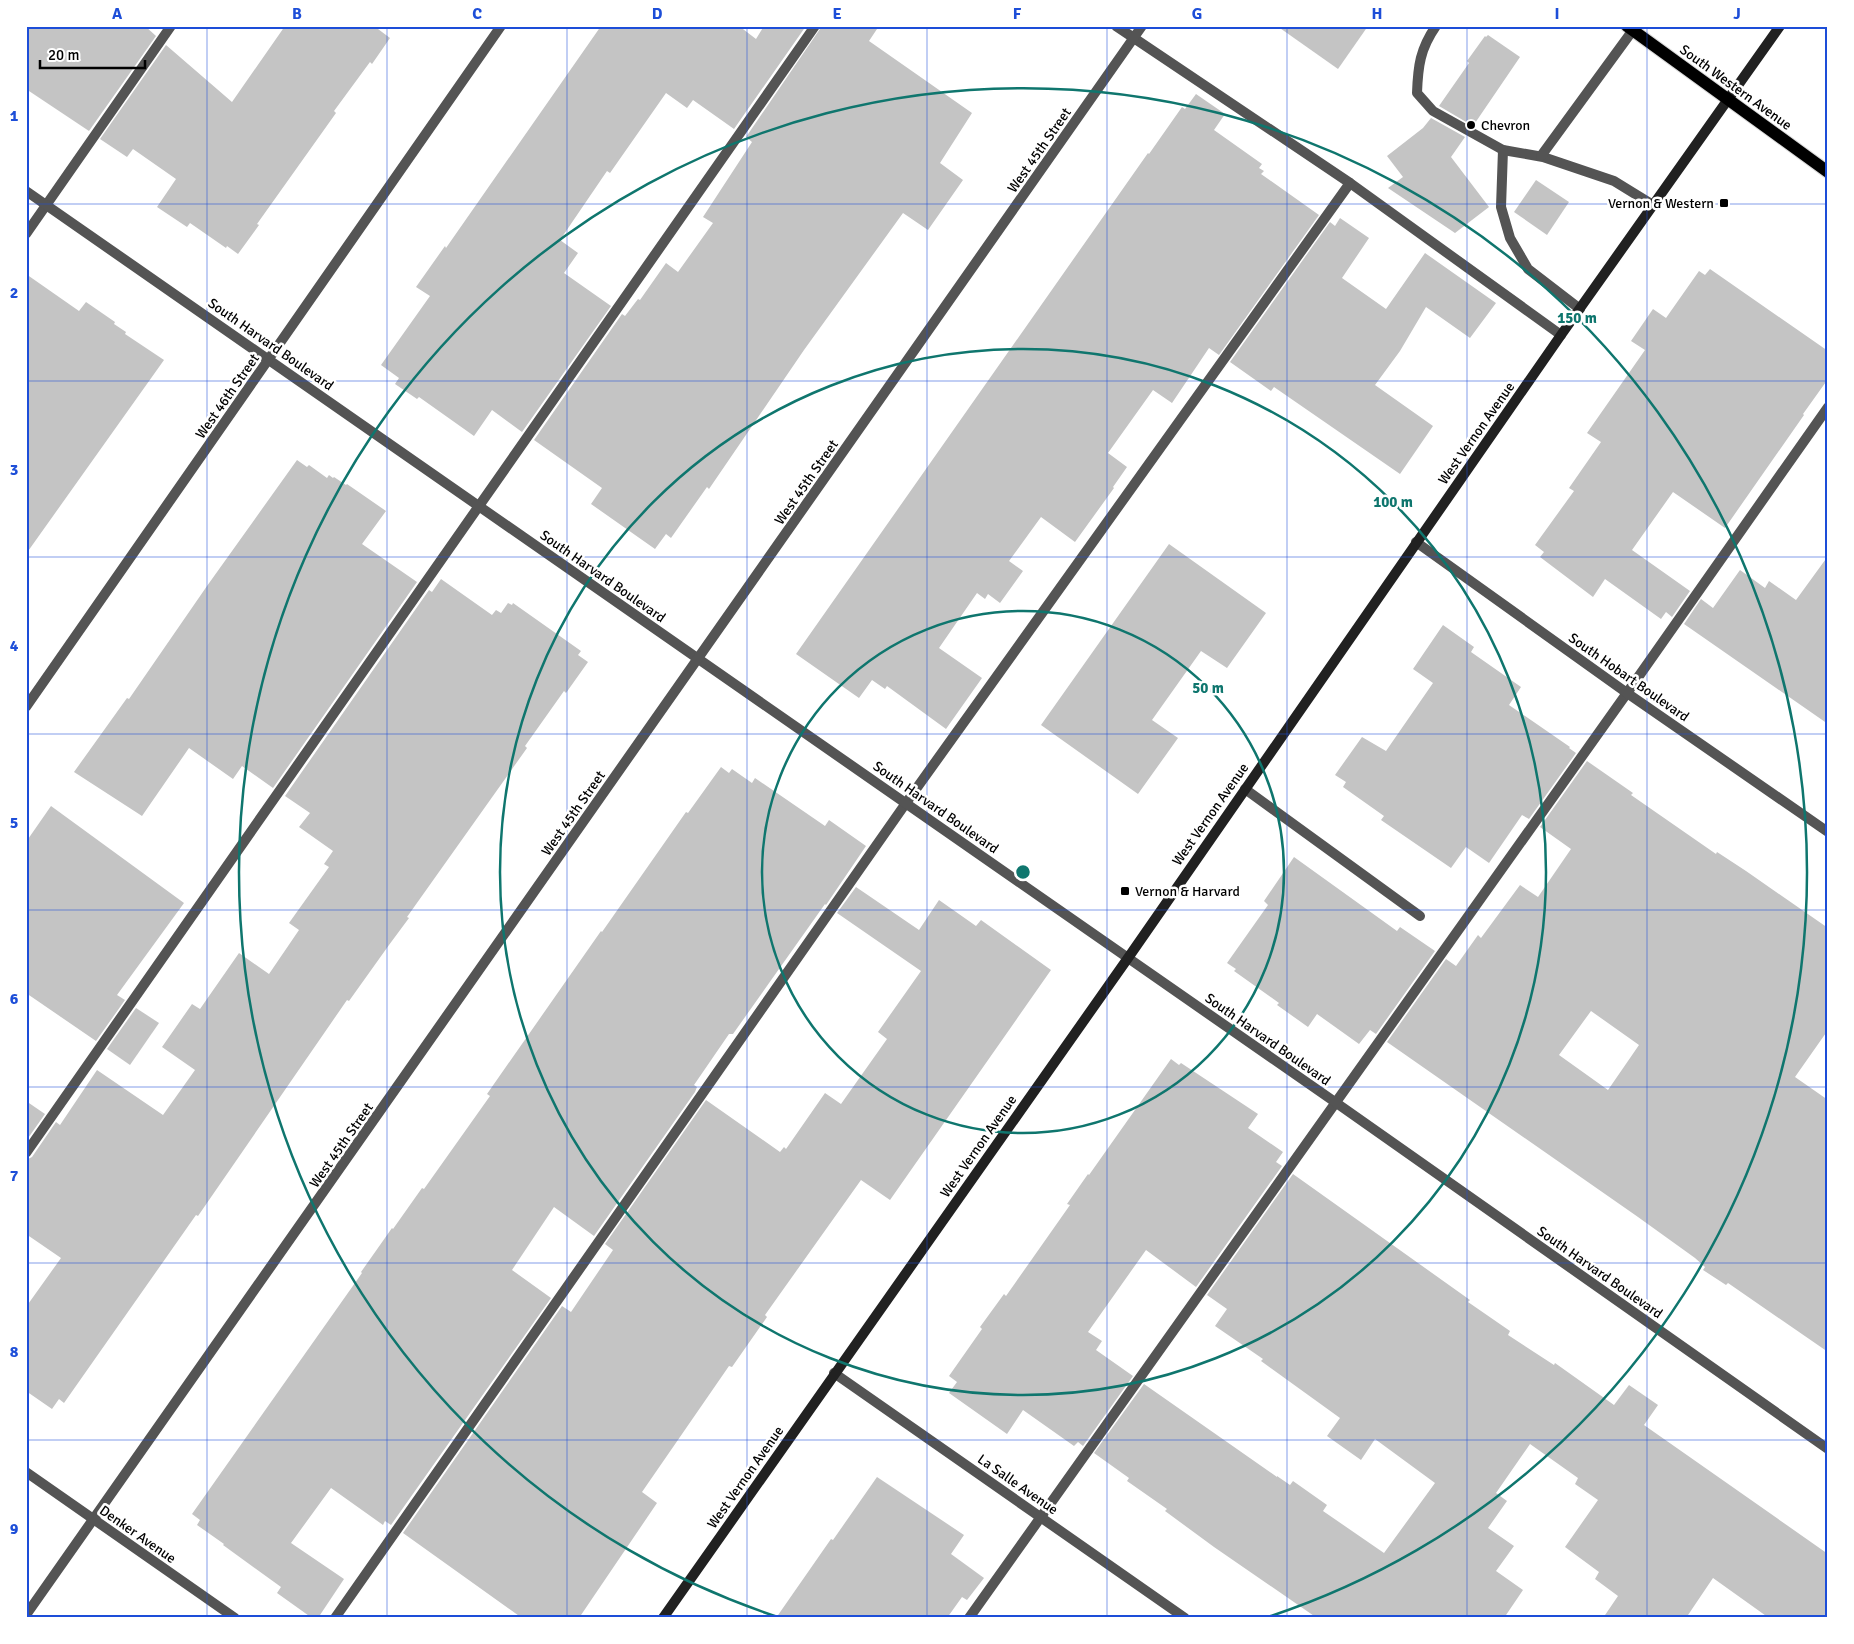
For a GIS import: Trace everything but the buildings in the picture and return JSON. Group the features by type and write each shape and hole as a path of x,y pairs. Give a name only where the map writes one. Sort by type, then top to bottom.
{"main road":[{"name":"West Vernon Avenue","path":"663,1618 1128,958 1561,335 1780,26"},
{"name":"South Western Avenue","path":"1630,28 1828,172"}],"street":[{"path":"26,234 171,26"},
{"name":"West 46th Street","path":"26,707 270,360 501,26"},
{"path":"26,1152 815,26"},
{"path":"1116,26 1350,183 1561,335"},
{"name":"West 45th Street","path":"26,1615 1142,26"},
{"path":"1436,26 1429,36 1418,62 1417,93 1433,111 1503,150 1542,156 1614,181 1653,205"},
{"path":"1542,156 1630,28"},
{"path":"1503,150 1501,207 1510,238 1528,269 1580,309"},
{"path":"336,1618 906,803 1350,183"},
{"name":"South Harvard Boulevard","path":"26,191 1335,1102 1828,1449"},
{"path":"969,1618 1627,694 1828,407"},
{"name":"South Hobart Boulevard","path":"1416,542 1627,694 1828,832"},
{"path":"1244,789 1420,916"},
{"name":"La Salle Avenue","path":"834,1373 1185,1618"},
{"name":"Denker Avenue","path":"26,1472 235,1618"}],"place":[{"name":"Chevron","path":"1471,125"},
{"name":"Vernon & Western","path":"1724,203"},
{"name":"Vernon & Harvard","path":"1125,891"}]}
